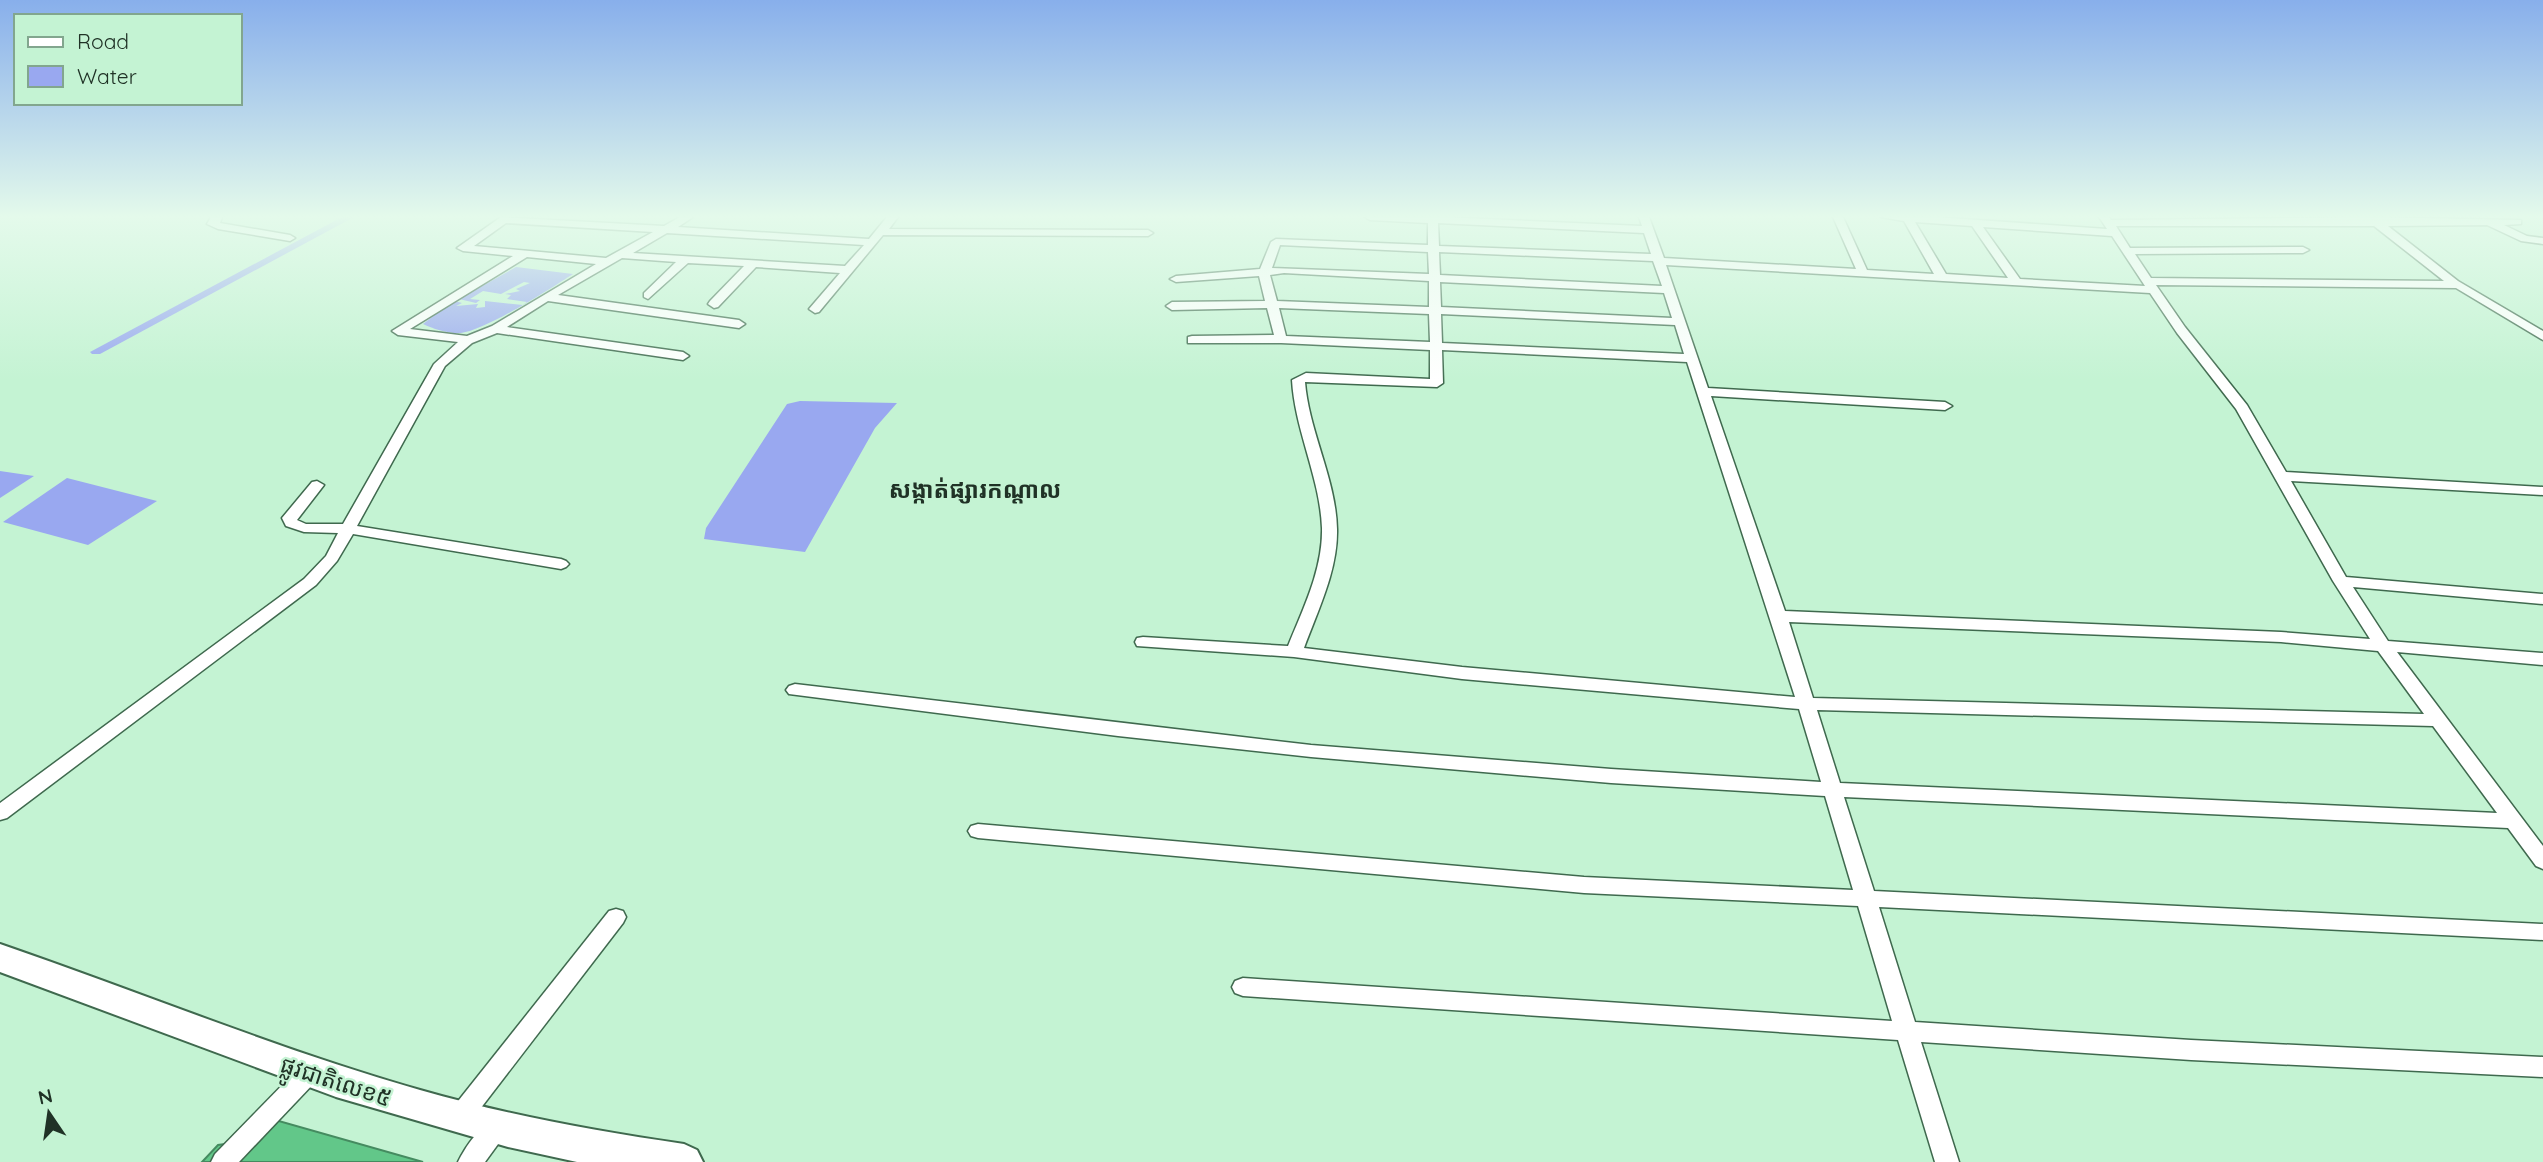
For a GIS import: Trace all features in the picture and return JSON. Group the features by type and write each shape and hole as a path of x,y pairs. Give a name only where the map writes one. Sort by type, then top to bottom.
{"highway":[{"name":"ផ្លូវជាតិលេខ៥","path":"0,958 308,1074 498,1129 621,1155 684,1162"}],"street":[{"path":"468,340 398,331 496,271"},
{"path":"0,813 310,582 332,558 440,364 468,340 496,329 592,271"},
{"path":"648,295 673,271"},
{"path":"714,304 746,271"},
{"path":"815,309 849,271"},
{"path":"1176,279 1278,271"},
{"path":"1305,271 1669,290"},
{"path":"1294,652 1323,573 1329,534 1328,514 1304,421 1298,380 1307,377 1435,384 1438,382 1435,271"},
{"path":"1662,271 1779,616 1947,1162"},
{"path":"1835,271 2017,282 2151,286 2457,284"},
{"path":"1939,271 1942,277"},
{"path":"2009,271 2017,282"},
{"path":"2141,271 2242,408 2340,581 2382,644 2543,861"},
{"path":"2439,271 2543,336"},
{"path":"1264,274 1281,339"},
{"path":"546,297 739,324"},
{"path":"1172,306 1272,304 1679,322"},
{"path":"496,329 683,356"},
{"path":"1192,340 1281,339 1692,358"},
{"path":"1703,392 1945,406"},
{"path":"2280,476 2543,491"},
{"path":"317,485 295,509 289,518 291,523 303,528 348,529 561,564"},
{"path":"2340,581 2543,599"},
{"path":"1779,616 2281,637 2543,659"},
{"path":"1143,642 1294,652 1462,673 1806,704 2438,720"},
{"path":"795,690 1311,751 1833,791 2512,821"},
{"path":"978,831 1584,885 2543,932"},
{"path":"459,1118 616,917"},
{"path":"1243,987 2191,1050 2543,1067"},
{"path":"223,1162 308,1074"},
{"path":"470,1162 498,1129"}],"water":[{"path":"508,271 573,274 486,325 461,333 423,324 445,307"},
{"path":"800,401 897,403 875,428 805,552 704,539 706,528 787,404"},
{"path":"0,471 34,476 0,498"},
{"path":"67,478 157,501 88,545 3,522"}],"pier":[{"path":"524,282 530,283 516,289 520,291 505,294 511,295 507,299 527,302 523,305 485,301 485,307 476,308 478,304 456,306 462,303 455,301 459,299 476,303 480,300 470,299 483,291 501,294"}],"building":[{"path":"254,1114 423,1162 202,1162 218,1145 225,1144"}],"waterway":[{"path":"96,352 248,271"}],"district":[{"name":"សង្កាត់ផ្សារកណ្ដាល","path":"975,489"}]}
